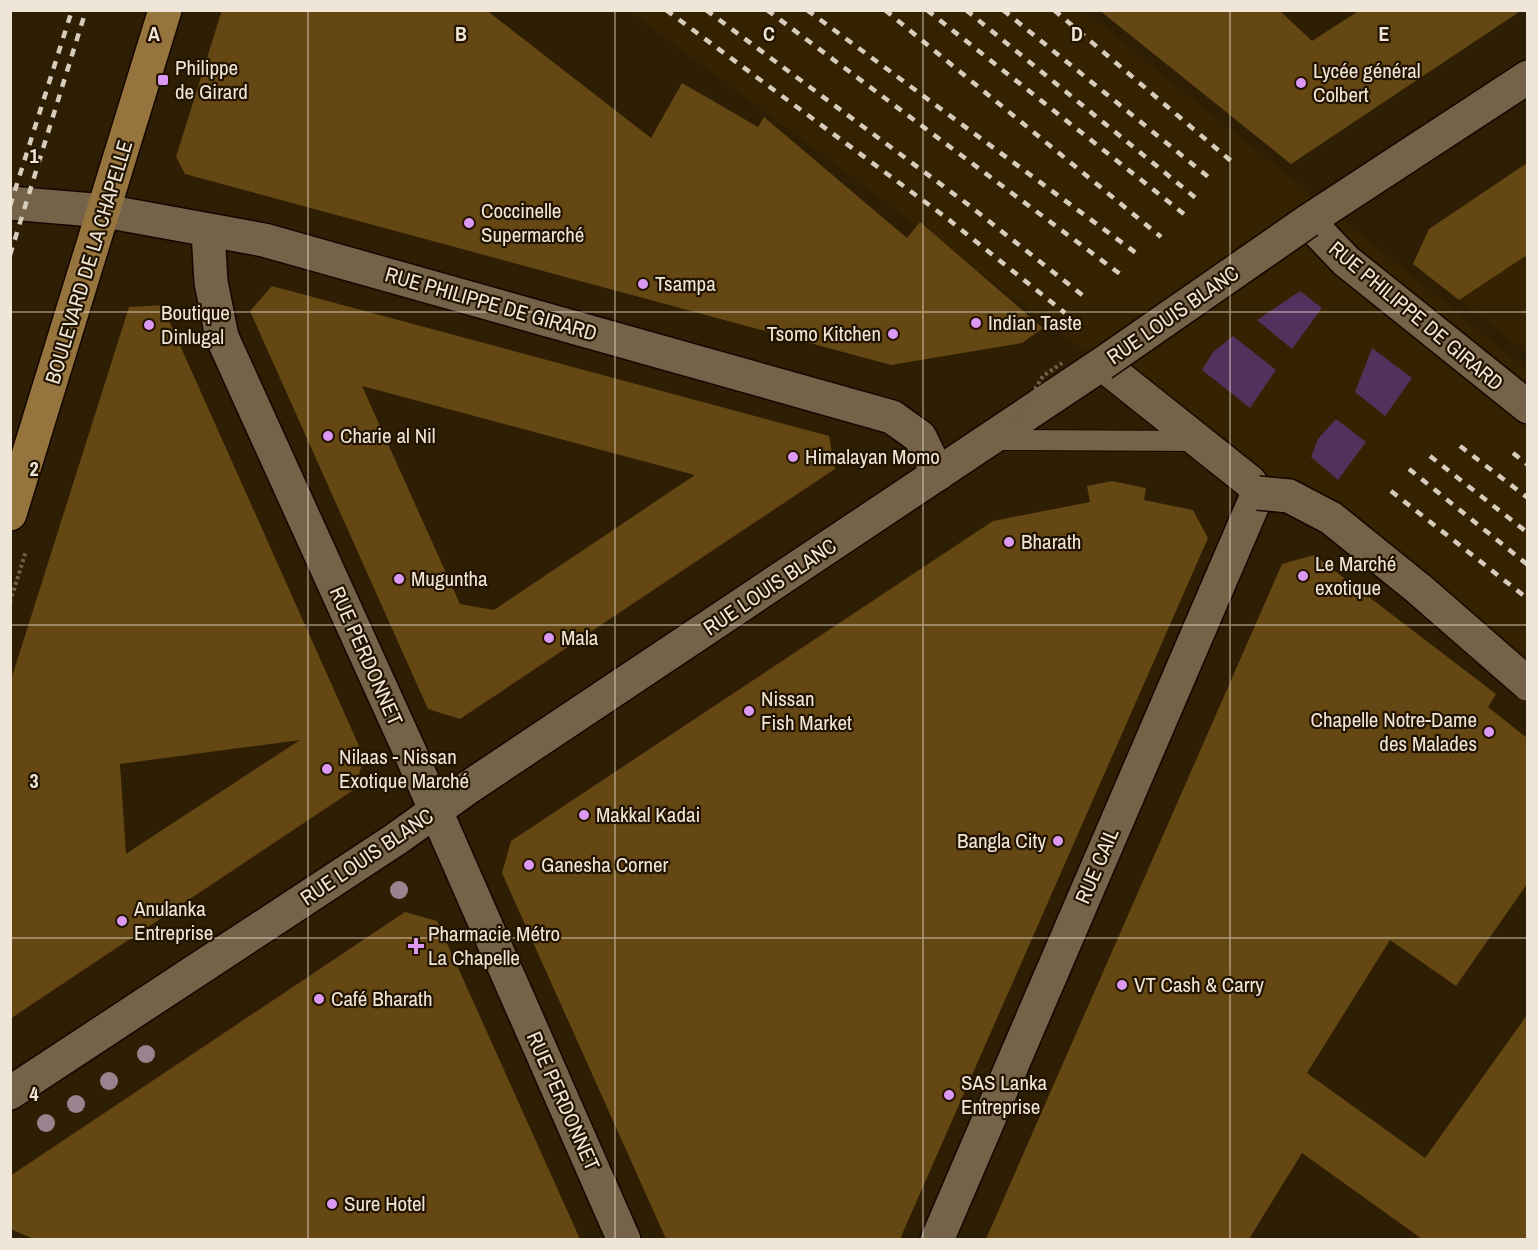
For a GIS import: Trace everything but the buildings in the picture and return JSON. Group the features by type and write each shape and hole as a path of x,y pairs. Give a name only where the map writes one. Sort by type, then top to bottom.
{"main road":[{"name":"BOULEVARD DE LA CHAPELLE","path":"10,514 165,10"}],"street":[{"name":"RUE LOUIS BLANC","path":"10,1094 990,440 1316,217 1527,77"},
{"name":"RUE PHILIPPE DE GIRARD","path":"10,204 105,211 264,240 892,417 920,437 939,474"},
{"name":"RUE PHILIPPE DE GIRARD","path":"1316,217 1346,261 1527,407"},
{"name":"RUE PERDONNET","path":"208,231 211,282 222,337 624,1239"},
{"path":"1102,364 1250,482 1258,493 1289,496 1331,518 1527,684"},
{"name":"RUE CAIL","path":"937,1239 1258,493"}],"lane":[{"path":"990,440 1197,441"}],"shaded area":[{"path":"629,11 1085,11 1527,369 1527,681"},
{"path":"1527,163 1527,354 1413,264 1429,229"},
{"path":"1300,291 1322,308 1292,349 1257,320"},
{"path":"1233,336 1276,370 1250,408 1202,370 1213,352"},
{"path":"1372,348 1412,378 1385,416 1355,392"},
{"path":"1336,419 1366,442 1338,480 1311,457 1318,439"}],"railway":[{"path":"10,206 72,10"},
{"path":"10,255 86,10"},
{"path":"666,10 948,219 1065,313"},
{"path":"706,10 966,203 1086,298"},
{"path":"767,10 1120,274"},
{"path":"807,10 1140,256"},
{"path":"885,10 1161,237"},
{"path":"927,10 1184,214"},
{"path":"966,10 1197,199"},
{"path":"1003,10 1212,180"},
{"path":"1054,10 1231,161"},
{"path":"1460,446 1528,498"},
{"path":"1513,453 1528,465"},
{"path":"1430,456 1528,533"},
{"path":"1409,469 1528,565"},
{"path":"1391,491 1528,599"}],"place":[{"name":"Philippe de Girard","path":"163,80"},
{"name":"Lycée général Colbert","path":"1301,83"},
{"name":"Coccinelle Supermarché","path":"469,223"},
{"name":"Tsampa","path":"643,284"},
{"name":"Indian Taste","path":"976,323"},
{"name":"Boutique Dinlugal","path":"149,325"},
{"name":"Tsomo Kitchen","path":"893,334"},
{"name":"Charie al Nil","path":"328,436"},
{"name":"Himalayan Momo","path":"793,457"},
{"name":"Bharath","path":"1009,542"},
{"name":"Le Marché exotique","path":"1303,576"},
{"name":"Muguntha","path":"399,579"},
{"name":"Mala","path":"549,638"},
{"name":"Nissan Fish Market","path":"749,711"},
{"name":"Chapelle Notre-Dame des Malades","path":"1489,732"},
{"name":"Nilaas - Nissan Exotique Marché","path":"327,769"},
{"name":"Makkal Kadai","path":"584,815"},
{"name":"Bangla City","path":"1058,841"},
{"name":"Ganesha Corner","path":"529,865"},
{"name":"Anulanka Entreprise","path":"122,921"},
{"name":"Pharmacie Métro La Chapelle","path":"416,946"},
{"name":"VT Cash & Carry","path":"1122,985"},
{"name":"Café Bharath","path":"319,999"},
{"name":"SAS Lanka Entreprise","path":"949,1095"},
{"name":"Sure Hotel","path":"332,1204"}]}
